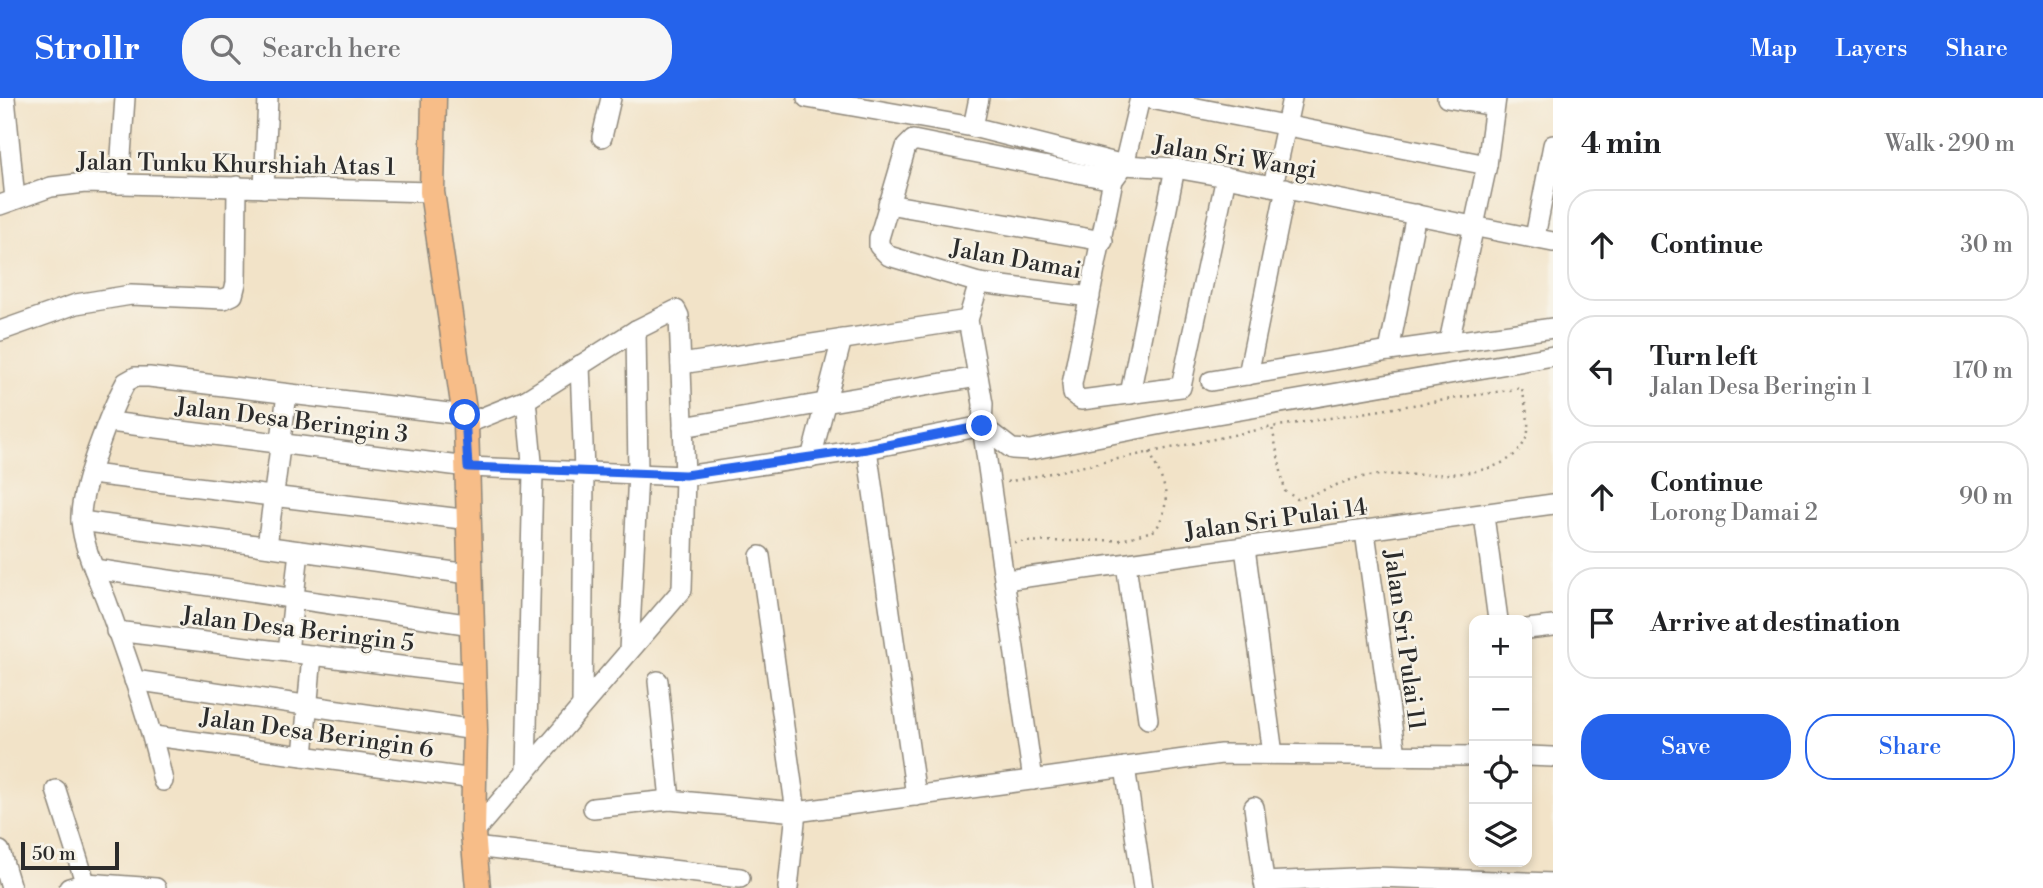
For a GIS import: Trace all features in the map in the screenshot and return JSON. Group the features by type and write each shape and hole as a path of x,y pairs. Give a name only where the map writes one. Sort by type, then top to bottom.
{"main road":[{"path":"433,98 432,192 466,419 474,675 474,840 478,888"}],"street":[{"path":"5,98 7,202"},
{"path":"119,184 125,98"},
{"path":"264,188 268,98"},
{"path":"602,137 611,98"},
{"name":"Jalan Sri Wangi","path":"807,98 911,107 1118,172 1175,168 1544,239"},
{"path":"973,127 979,98"},
{"path":"1140,98 1118,172 1072,384 1073,394 1081,400 1181,387 1226,177"},
{"path":"1146,98 1487,165"},
{"path":"1248,375 1292,98"},
{"path":"1447,98 1495,102 1487,165 1448,342"},
{"name":"Jalan Damai","path":"1090,297 979,283 883,252 879,238 905,147 914,140 1118,172"},
{"path":"1544,239 1553,145"},
{"path":"1130,394 1175,168"},
{"name":"Jalan Tunku Khurshiah Atas 1","path":"7,202 51,187 85,183 432,192"},
{"path":"0,331 76,304 117,297 224,299 233,295 236,283 237,186"},
{"path":"888,204 1103,241"},
{"path":"1389,351 1416,214"},
{"path":"979,283 968,320 983,404 982,426 993,485 1033,780"},
{"path":"163,781 154,736 94,569 81,521 91,474 126,382 135,377 287,394 466,419 526,400 636,330 676,310 685,475 682,590 526,770 474,840 740,878"},
{"path":"681,364 968,320"},
{"path":"1210,382 1389,351 1553,328"},
{"path":"629,651 638,473 636,330"},
{"path":"811,458 842,339"},
{"path":"982,426 1012,449 1030,450 1188,419 1553,356"},
{"path":"580,365 584,471 582,705"},
{"path":"683,427 978,377"},
{"path":"267,546 287,394"},
{"path":"526,400 533,472 526,770"},
{"name":"Jalan Desa Beringin 3","path":"110,422 468,467 533,472 685,475 867,449 982,426"},
{"path":"867,449 916,796"},
{"path":"91,474 470,520"},
{"name":"Jalan Sri Pulai 14","path":"1006,580 1484,516 1553,504"},
{"path":"1484,516 1497,615"},
{"path":"81,521 469,574"},
{"name":"Jalan Sri Pulai 11","path":"1365,532 1396,755"},
{"path":"1244,548 1273,754"},
{"path":"288,652 299,551"},
{"path":"760,556 796,812 788,888"},
{"path":"1126,564 1148,719"},
{"path":"94,569 472,625"},
{"path":"1532,628 1553,626"},
{"name":"Jalan Desa Beringin 5","path":"116,631 474,675"},
{"path":"303,756 312,655"},
{"path":"134,680 475,730"},
{"path":"658,681 670,800"},
{"name":"Jalan Desa Beringin 6","path":"154,736 474,779"},
{"path":"593,808 670,800 796,812 1221,754 1469,756"},
{"path":"1532,756 1553,757"},
{"path":"1125,767 1143,888"},
{"path":"56,790 81,886 156,888"},
{"path":"1254,807 1264,885 1376,877 1553,883"},
{"path":"0,851 11,888"}],"path":[{"path":"993,485 1272,427 1522,388 1528,434 1518,452 1497,463 1453,475 1359,478 1297,499 1285,491 1272,427"},
{"path":"1001,543 1121,540 1156,530 1167,510 1166,492 1150,452"}],"route":[{"path":"465,415 468,467 533,472 685,475 725,471 867,449 982,426"}]}
